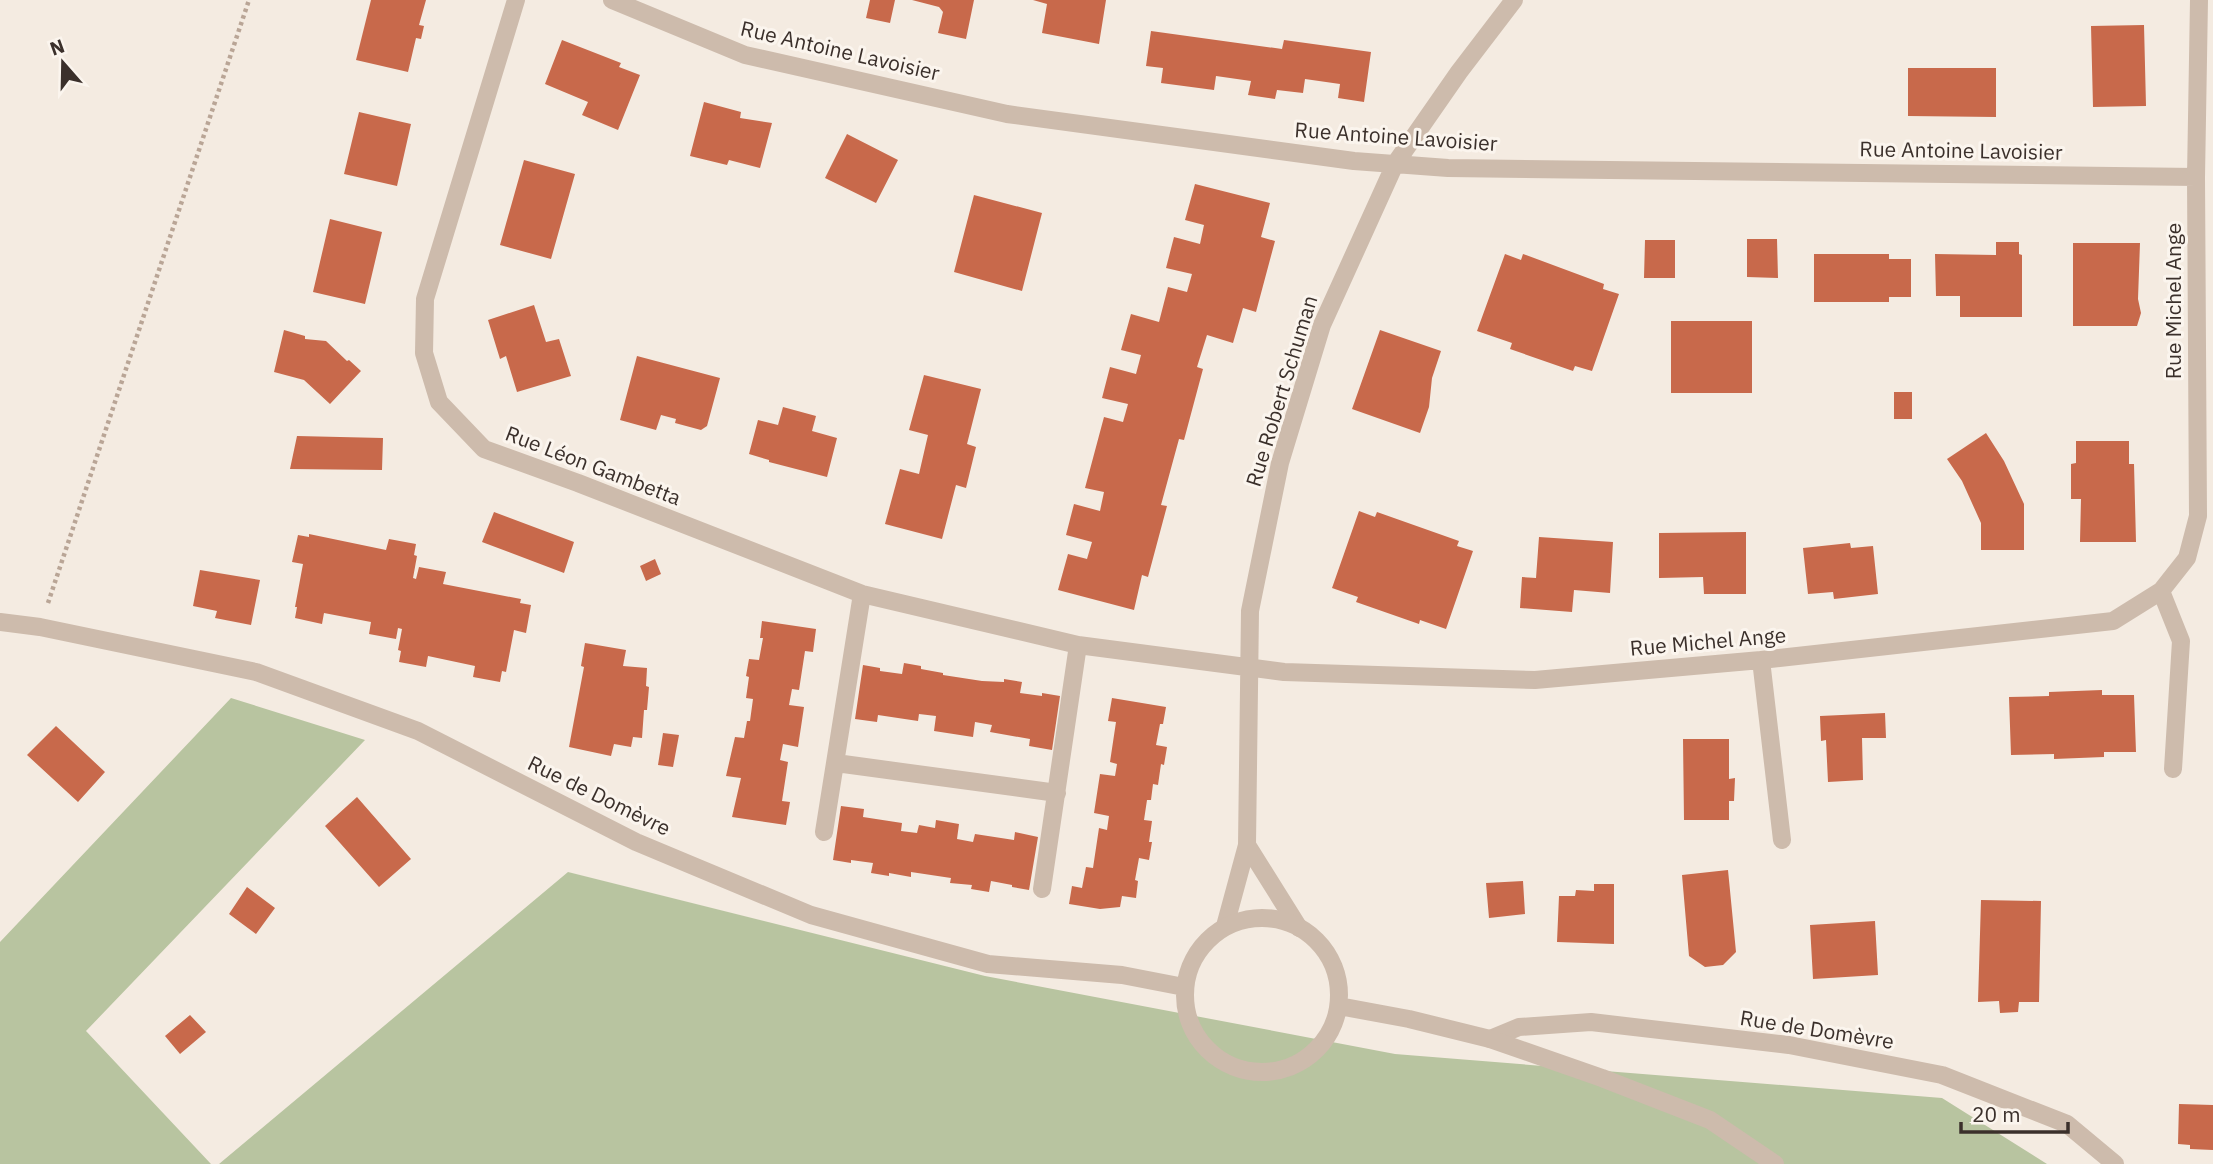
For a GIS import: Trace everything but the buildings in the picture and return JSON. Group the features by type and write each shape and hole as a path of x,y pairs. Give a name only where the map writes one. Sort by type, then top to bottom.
{"street":[{"name":"Rue Léon Gambetta","path":"516,0 425,299 424,353 439,402 484,449 862,594 1078,645 1250,668"},
{"name":"Rue Antoine Lavoisier","path":"612,0 745,55 1007,114 1354,161 1448,168 2196,177"},
{"name":"Rue Robert Schuman","path":"1225,926 1247,845 1250,611 1280,463 1322,325 1395,164 1459,72 1514,0"},
{"name":"Rue Michel Ange","path":"1250,668 1284,672 1535,680 1761,660 2113,621 2161,591 2187,558 2198,516 2196,177 2199,0"},
{"path":"2161,591 2181,641 2173,768"},
{"path":"824,832 862,594"},
{"name":"Rue de Domèvre","path":"0,622 40,627 256,672 418,731 636,842 811,915 988,964 1122,975 1184,987"},
{"path":"1042,889 1078,645"},
{"path":"1761,660 1782,840"},
{"path":"835,763 1057,793"},
{"path":"1247,845 1299,928"},
{"path":"1249,918 1275,918 1318,940 1332,960 1339,982 1339,1006 1331,1032 1314,1053 1292,1067 1266,1073 1239,1070 1215,1057 1197,1038 1186,1013 1184,987 1191,962 1205,941 1225,926 1249,918"},
{"path":"1339,1006 1409,1019 1490,1039 1602,1078 1710,1120 1775,1164"},
{"name":"Rue de Domèvre","path":"1490,1039 1519,1027 1591,1022 1789,1045 1942,1075 2067,1124 2115,1164"}],"path":[{"path":"40,627 249,0"}],"green space":[{"path":"231,698 365,740 86,1031 211,1164 0,1164 0,942"},
{"path":"568,872 985,976 1395,1054 1942,1098 2047,1164 219,1164"}]}
